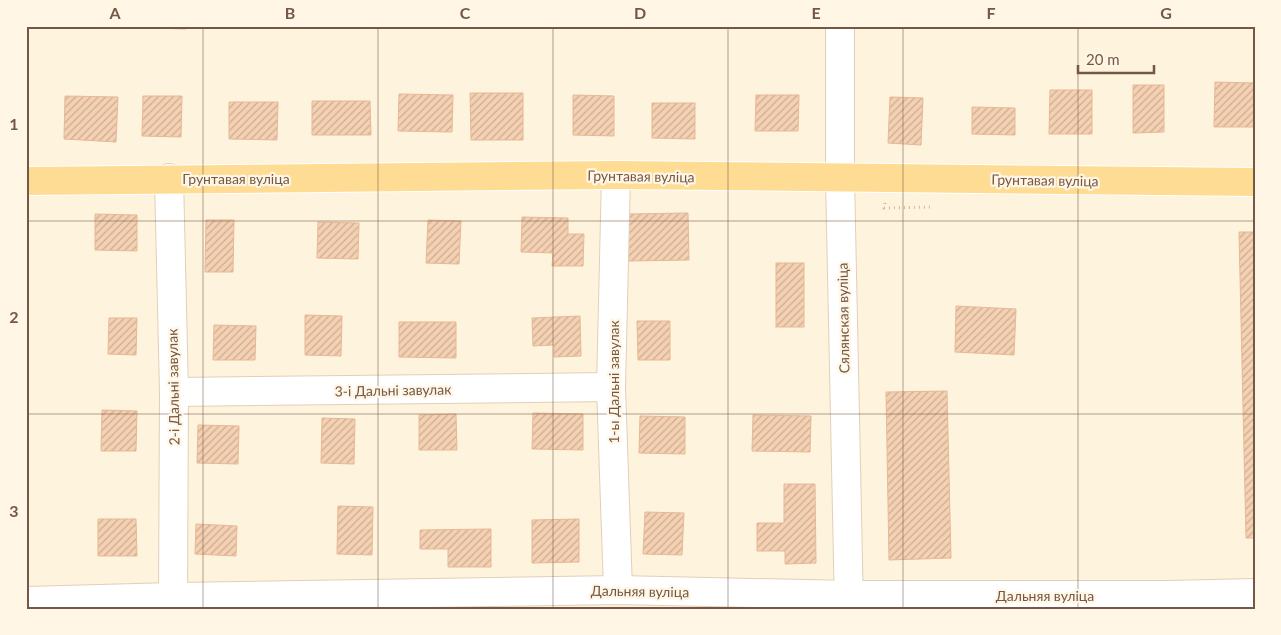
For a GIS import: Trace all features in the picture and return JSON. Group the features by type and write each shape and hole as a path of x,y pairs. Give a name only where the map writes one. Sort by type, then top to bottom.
{"main road":[{"name":"Грунтавая вуліца","path":"26,181 169,178 616,175 1255,182"}],"street":[{"name":"Сялянская вуліца","path":"840,26 840,178 849,602"},
{"name":"1-ы Дальні завулак","path":"616,175 612,388 618,590"},
{"name":"2-і Дальні завулак","path":"169,178 174,392 173,597"},
{"name":"3-і Дальні завулак","path":"174,392 612,388"},
{"name":"Дальняя вуліца","path":"26,601 618,590 849,602 1168,602 1255,593"}],"building":[{"path":"150,26 186,26 186,29 150,28"},
{"path":"1215,82 1255,83 1255,127 1214,127"},
{"path":"1133,85 1164,85 1164,132 1133,133"},
{"path":"1050,90 1092,90 1092,134 1049,134"},
{"path":"470,93 523,93 523,140 471,140"},
{"path":"399,94 453,95 452,132 398,131"},
{"path":"573,95 614,96 614,136 573,135"},
{"path":"756,95 799,95 798,131 755,131"},
{"path":"65,96 118,97 116,142 64,139"},
{"path":"143,96 182,96 181,137 142,136"},
{"path":"890,97 923,98 921,145 888,143"},
{"path":"312,101 370,101 371,135 312,135"},
{"path":"229,102 278,102 277,140 229,139"},
{"path":"652,103 695,103 695,139 652,138"},
{"path":"972,107 1015,108 1015,135 972,134"},
{"path":"688,213 689,260 629,261 628,214"},
{"path":"95,214 137,215 137,251 95,250"},
{"path":"522,217 568,218 568,234 584,234 583,266 552,266 553,253 521,252"},
{"path":"206,220 234,220 233,272 205,272"},
{"path":"428,220 461,221 459,264 426,263"},
{"path":"318,222 359,223 358,259 317,258"},
{"path":"1239,232 1255,232 1255,538 1246,538"},
{"path":"776,263 804,263 804,327 776,327"},
{"path":"956,306 1016,309 1014,355 955,352"},
{"path":"305,315 342,316 341,356 305,355"},
{"path":"580,316 581,356 554,357 554,345 533,346 532,318"},
{"path":"109,318 137,318 136,355 108,354"},
{"path":"637,321 670,321 670,360 638,360"},
{"path":"399,322 456,322 456,358 399,357"},
{"path":"214,325 256,326 255,360 213,360"},
{"path":"947,391 951,558 889,560 886,392"},
{"path":"102,410 137,411 136,451 101,451"},
{"path":"533,413 583,414 583,450 532,449"},
{"path":"456,414 457,450 419,450 419,415"},
{"path":"753,415 811,416 810,452 752,451"},
{"path":"640,416 685,417 685,454 639,453"},
{"path":"322,418 355,419 354,464 321,463"},
{"path":"198,425 239,426 238,464 197,463"},
{"path":"784,484 815,484 816,563 785,564 785,551 757,551 757,523 784,523"},
{"path":"338,506 373,507 372,555 337,554"},
{"path":"645,512 684,513 682,555 643,554"},
{"path":"98,519 136,519 137,556 98,556"},
{"path":"579,519 579,562 532,563 532,520"},
{"path":"196,524 237,526 236,556 195,554"},
{"path":"491,529 491,567 448,567 448,549 420,549 420,530"}]}
